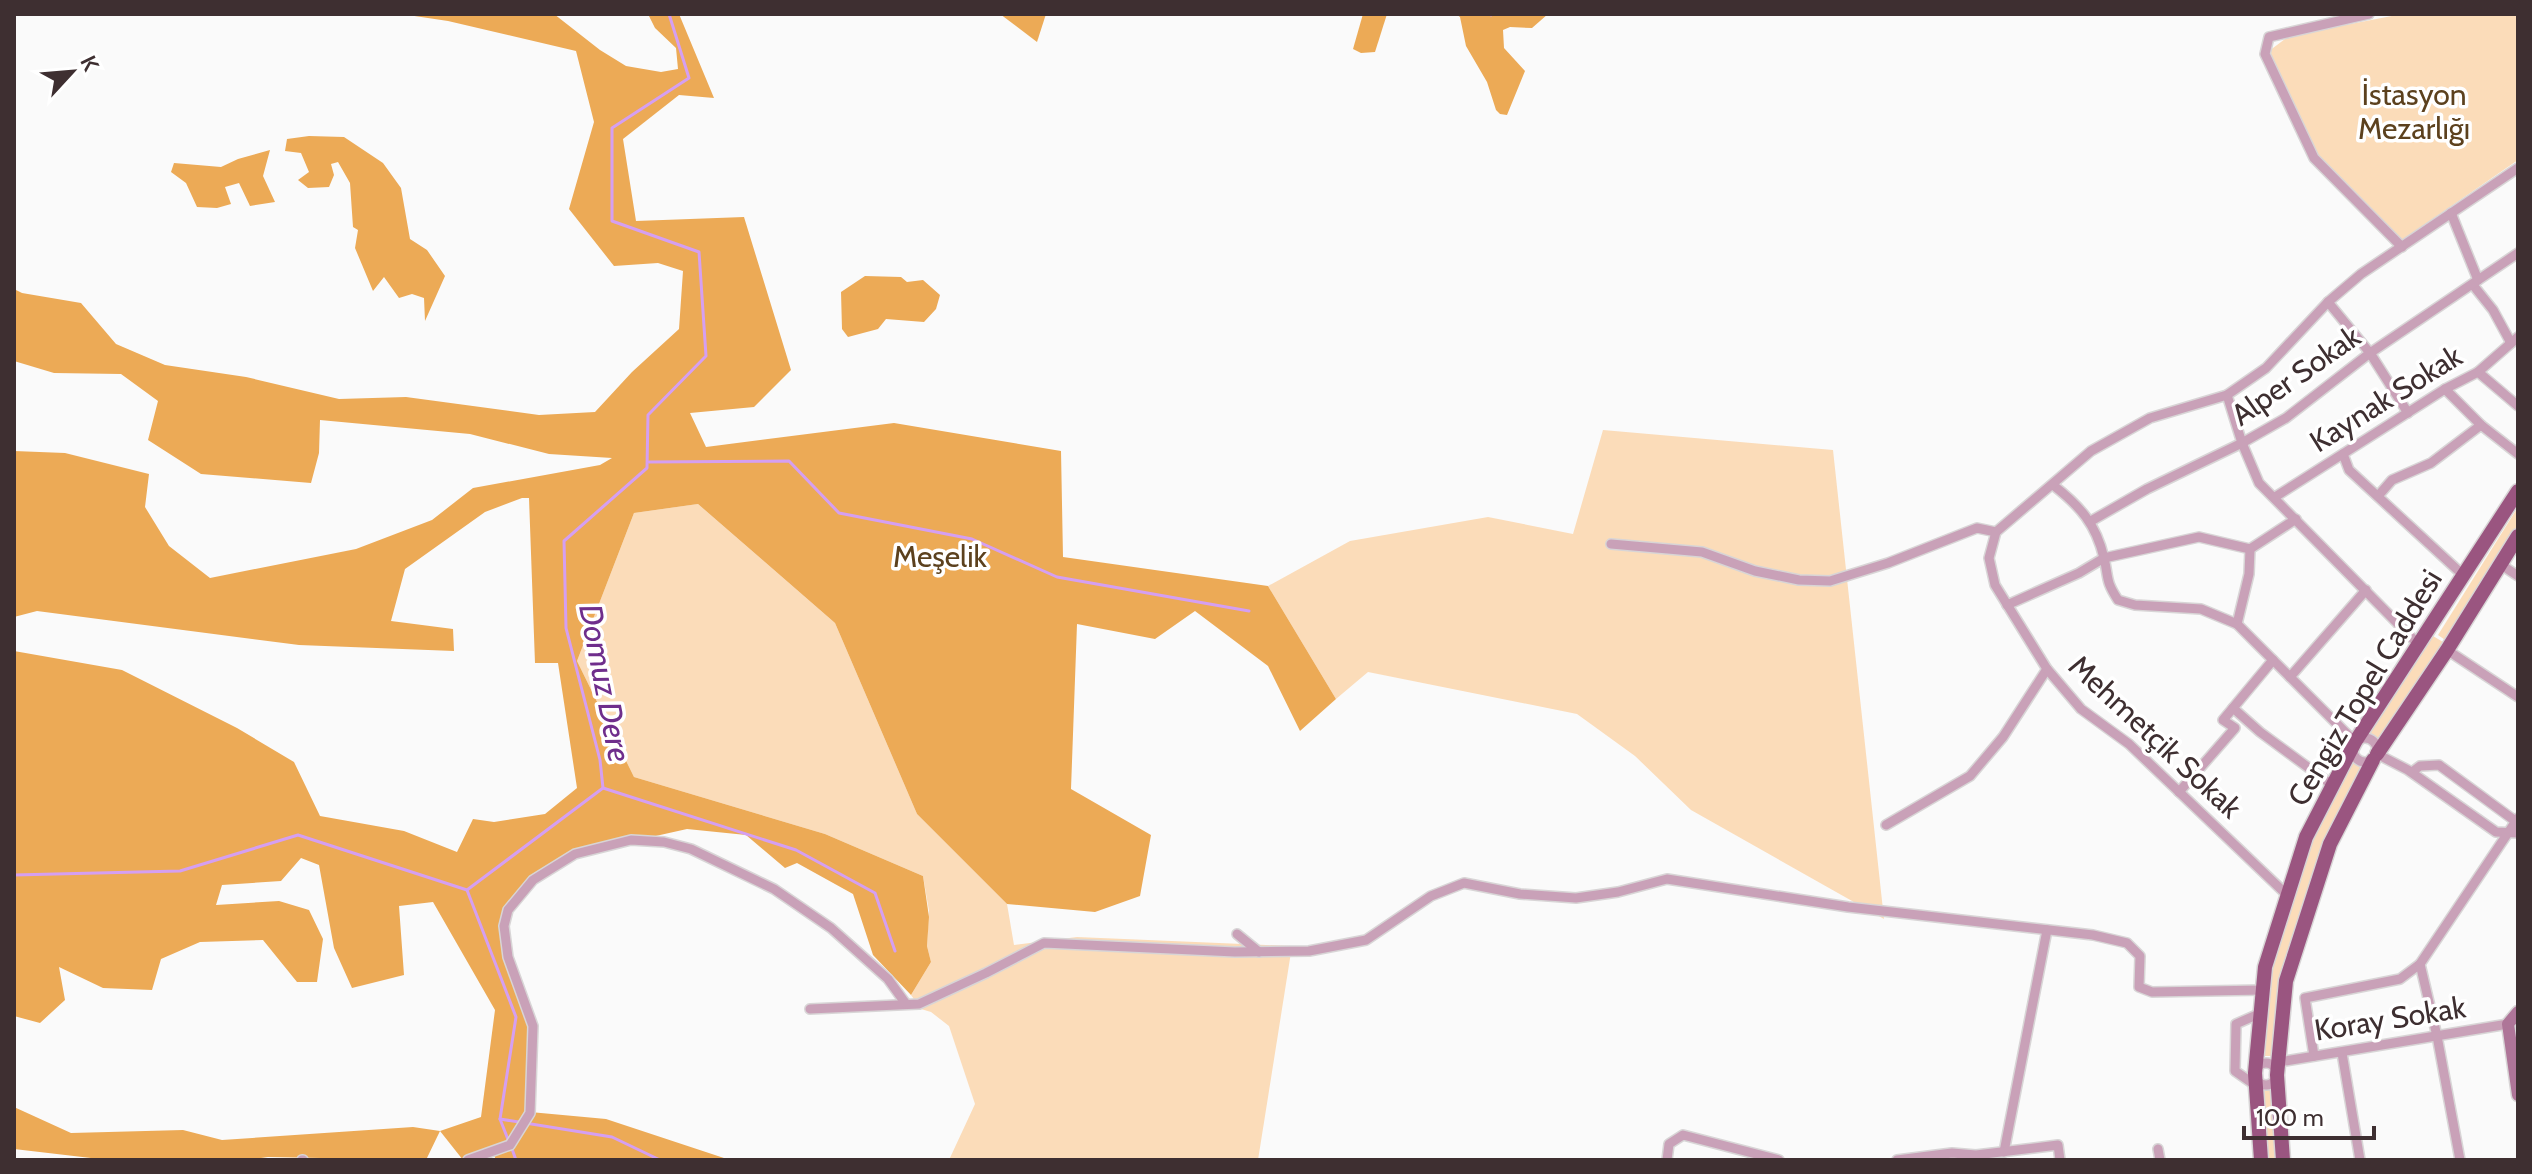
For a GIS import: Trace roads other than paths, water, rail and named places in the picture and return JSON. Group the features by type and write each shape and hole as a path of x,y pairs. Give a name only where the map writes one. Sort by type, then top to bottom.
{"main road":[{"name":"Cengiz Topel Caddesi","path":"2261,1160 2255,1079 2265,967 2306,837 2355,742 2518,491"},
{"name":"Cengiz Topel Caddesi","path":"2283,1160 2278,1068 2286,981 2330,844 2375,757 2518,536"}],"street":[{"path":"2369,14 2269,37 2265,54 2314,158 2402,247"},
{"path":"1611,544 1702,552 1755,571 1799,580 1830,581 1888,563 1977,528 1996,532 2091,451 2150,418 2227,395 2266,368 2328,302 2361,274 2518,168"},
{"path":"2451,213 2476,282 2514,340"},
{"name":"Alper Sokak","path":"2091,521 2286,418 2370,353 2518,253"},
{"path":"2328,302 2370,353 2408,413"},
{"name":"Kaynak Sokak","path":"2275,497 2445,389 2478,372 2514,340"},
{"path":"2478,372 2518,406"},
{"path":"2445,389 2481,425 2518,454"},
{"path":"2227,395 2259,483 2419,645"},
{"path":"2378,496 2392,480 2431,463 2481,425"},
{"path":"2343,454 2349,470 2463,575"},
{"path":"2053,485 2091,521 2104,558 2107,584 2118,600 2135,605 2201,609 2237,624 2355,742 2355,757 2361,762 2375,757 2412,772 2496,832 2513,833"},
{"path":"2007,605 2079,573 2104,558 2199,537 2250,549 2296,519"},
{"name":"Mehmetçik Sokak","path":"1996,532 1989,558 1995,585 2047,669 2081,709 2129,744 2286,894"},
{"path":"2237,624 2249,574 2250,549"},
{"path":"2500,564 2518,576"},
{"path":"2290,677 2366,590"},
{"path":"2447,650 2517,693"},
{"path":"2179,792 2235,728 2223,720 2273,660"},
{"path":"1886,825 1970,776 2003,737 2047,669"},
{"path":"2233,708 2332,785"},
{"path":"2355,742 2364,738 2371,740 2377,746 2375,757"},
{"path":"2314,1056 2305,998 2400,979 2420,964 2513,833 2517,820 2439,765 2420,766 2412,772"},
{"path":"468,1160 510,1145 530,1113 533,1026 508,957 504,926 508,910 533,880 575,854 631,840 664,842 691,849 774,889 831,928 888,979 906,1004"},
{"path":"810,1009 919,1004 1044,943 1259,952 1309,951 1366,940 1431,896 1464,883 1520,894 1576,898 1618,892 1667,879 1848,907 2093,935 2127,943 2140,956 2139,987 2152,992 2263,990"},
{"path":"2004,1152 2047,930"},
{"path":"1237,934 1259,952"},
{"path":"2420,964 2460,1160"},
{"path":"2518,1012 2508,1024 2518,1095"},
{"path":"2255,1079 2259,1066 2269,1063 2278,1068 2272,1083 2265,1085 2235,1071 2236,1024 2261,1013"},
{"name":"Koray Sokak","path":"2278,1068 2314,1056 2508,1024"},
{"path":"2342,1053 2360,1160"},
{"path":"1667,1160 1669,1144 1683,1135 1779,1160"},
{"path":"1897,1160 2058,1145 2060,1160"}],"waterway":[{"name":"Domuz Dere","path":"509,1142 500,1119 516,1017 467,890 603,788 600,760 566,628 564,541 647,468 648,415 706,356 699,252 612,221 612,128 689,78 669,14"},
{"path":"649,462 789,461 839,513 972,539 1057,577 1249,611"},
{"path":"603,788 796,850 875,893 895,951"},
{"path":"14,875 180,871 298,835 467,890"},
{"path":"500,1119 612,1137 660,1160"},
{"name":"Domuz Dere","path":"512,1149 516,1160"}],"park label":[{"name":"İstasyon Mezarlığı","path":"2414,112"},
{"name":"Meşelik","path":"940,557"}]}
